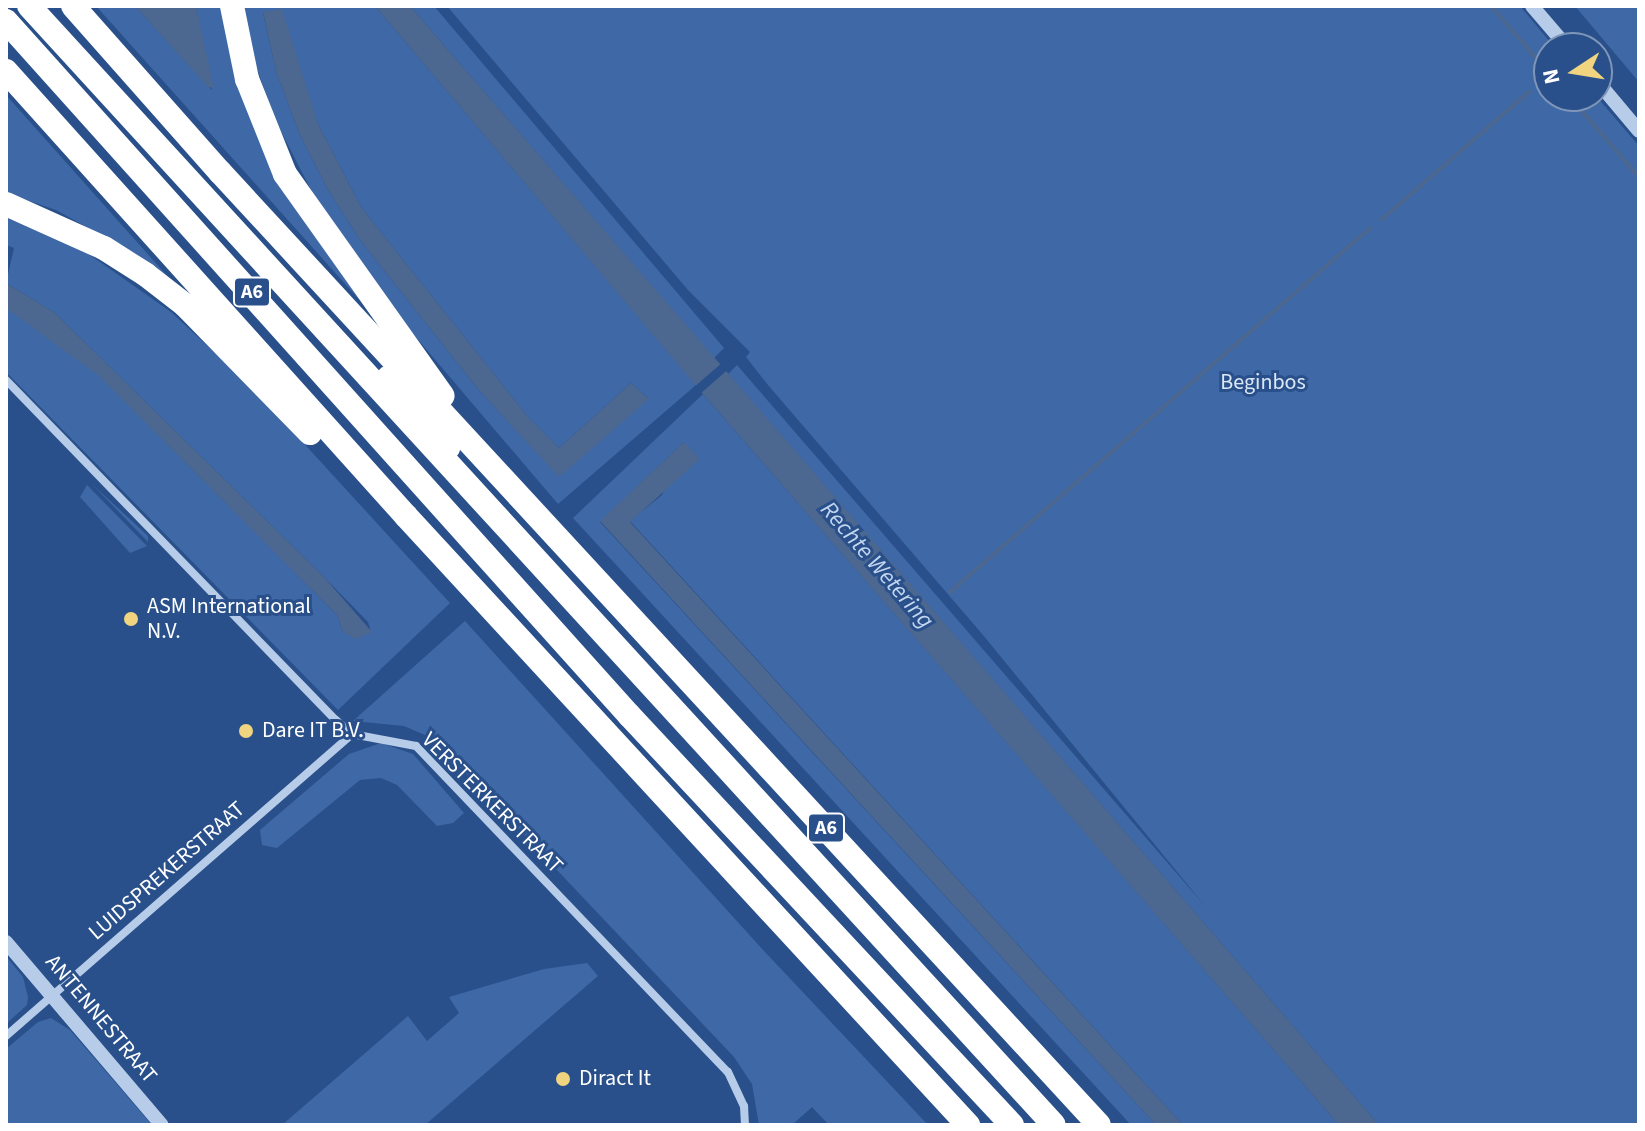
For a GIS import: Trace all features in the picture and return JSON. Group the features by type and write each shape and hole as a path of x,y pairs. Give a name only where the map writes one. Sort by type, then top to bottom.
{"highway":[{"name":"A6","path":"29,6 525,548"},
{"name":"A6","path":"73,6 220,172 1099,1125"},
{"name":"A6","path":"232,6 247,79 285,174 340,257 423,363 475,447"},
{"name":"A6","path":"6,21 499,572 1012,1125"},
{"name":"A6","path":"6,71 476,593 968,1125"},
{"name":"A6","path":"220,172 561,590 1054,1125"},
{"name":"A6","path":"6,204 104,248 185,305 317,440 406,516"}],"street":[{"path":"1532,6 1554,32"},
{"path":"1613,100 1639,131"},
{"path":"6,380 249,634 352,734"},
{"name":"LUIDSPREKERSTRAAT","path":"6,1036 352,734"},
{"name":"VERSTERKERSTRAAT","path":"352,734 416,746 728,1072 744,1106 745,1125"},
{"name":"ANTENNESTRAAT","path":"6,942 50,998 162,1125"}],"green space":[{"path":"96,6 135,6 212,90 196,6 226,6 256,117 390,334"},
{"path":"243,6 375,6 696,385 558,504 380,295 320,207 276,122 252,55","holes":["263,13 300,73 318,124 361,207 528,417 559,448 631,383 648,398 559,476 477,388 361,241 328,190 299,133 276,71"]},
{"path":"410,6 434,6 724,348 714,358"},
{"name":"Beginbos","path":"447,6 1520,6 1542,32 1533,32 1533,112 1610,112 1639,146 1639,1125 1379,1125 728,374 737,365 1205,906 983,635 768,385 746,357 750,352 688,290"},
{"path":"1575,6 1639,6 1639,82 1613,51 1613,32 1597,32"},
{"path":"6,95 202,315 99,234 56,210 6,193"},
{"path":"6,218 80,248 171,312 254,389 450,603 338,710 6,372 8,306 99,375 337,615 343,632 371,632 368,622 325,578 55,313 6,283 14,248 6,245"},
{"path":"703,394 1339,1125 1183,1125 630,521 662,495 684,442 600,522 1156,1125 1131,1125 573,518"},
{"path":"92,484 148,536 148,542"},
{"path":"87,485 147,546 130,553 80,497"},
{"path":"465,621 765,952 928,1125 829,1125 812,1107 792,1125 759,1125 752,1084 734,1057 432,738 404,726 353,721"},
{"path":"381,743 413,754 464,813 453,823 437,826 397,785 381,778 360,780 277,848 262,845 260,830 349,754"},
{"path":"6,956 23,977 28,997 27,1005 6,1024"},
{"path":"587,963 598,976 425,1125 282,1125 408,1016 427,1041 459,1013 449,997 544,969"},
{"path":"51,1018 70,1030 152,1125 6,1125 6,1049 38,1022"}],"water":[{"path":"135,6 196,6 214,88 208,87"},
{"name":"Rechte Wetering","path":"375,6 410,6 1379,1125 1339,1125 703,394"},
{"path":"282,9 318,124 361,207 528,417 559,448 631,383 649,399 559,477 477,388 361,241 328,190 299,133 276,71 263,12"},
{"path":"6,283 55,313 325,578 372,632 356,639 343,632 337,615 99,376 6,308"},
{"path":"684,442 700,459 630,522 1183,1125 1156,1125 600,521"}],"pier":[{"path":"723,362 729,369 699,395 693,388"}],"waterway":[{"path":"1491,6 1533,55"},
{"path":"1381,220 1529,92"},
{"path":"1583,112 1639,177"},
{"path":"950,592 1370,228"}],"place":[{"name":"ASM International N.V.","path":"131,619"},
{"name":"Dare IT B.V.","path":"246,731"},
{"name":"Diract It","path":"563,1079"}]}
